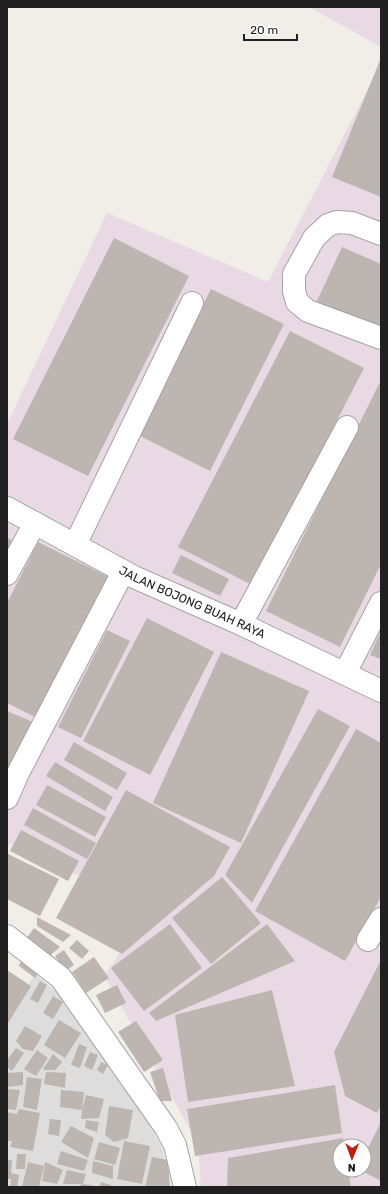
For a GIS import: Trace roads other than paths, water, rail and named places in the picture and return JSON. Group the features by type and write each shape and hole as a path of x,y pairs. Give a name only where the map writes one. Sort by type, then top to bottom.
{"street":[{"path":"381,234 352,223 337,222 328,225 314,238 294,274 294,292 297,302 308,311 381,338"},
{"path":"75,545 192,303"},
{"path":"241,624 347,427"},
{"name":"JALAN BOJONG BUAH RAYA","path":"7,508 123,572 241,624 381,691"},
{"path":"7,574 35,523"},
{"path":"7,798 18,773 123,572"},
{"path":"345,673 381,603"},
{"path":"368,940 381,918"},
{"path":"7,936 61,978 166,1128 175,1145 185,1187"}]}
